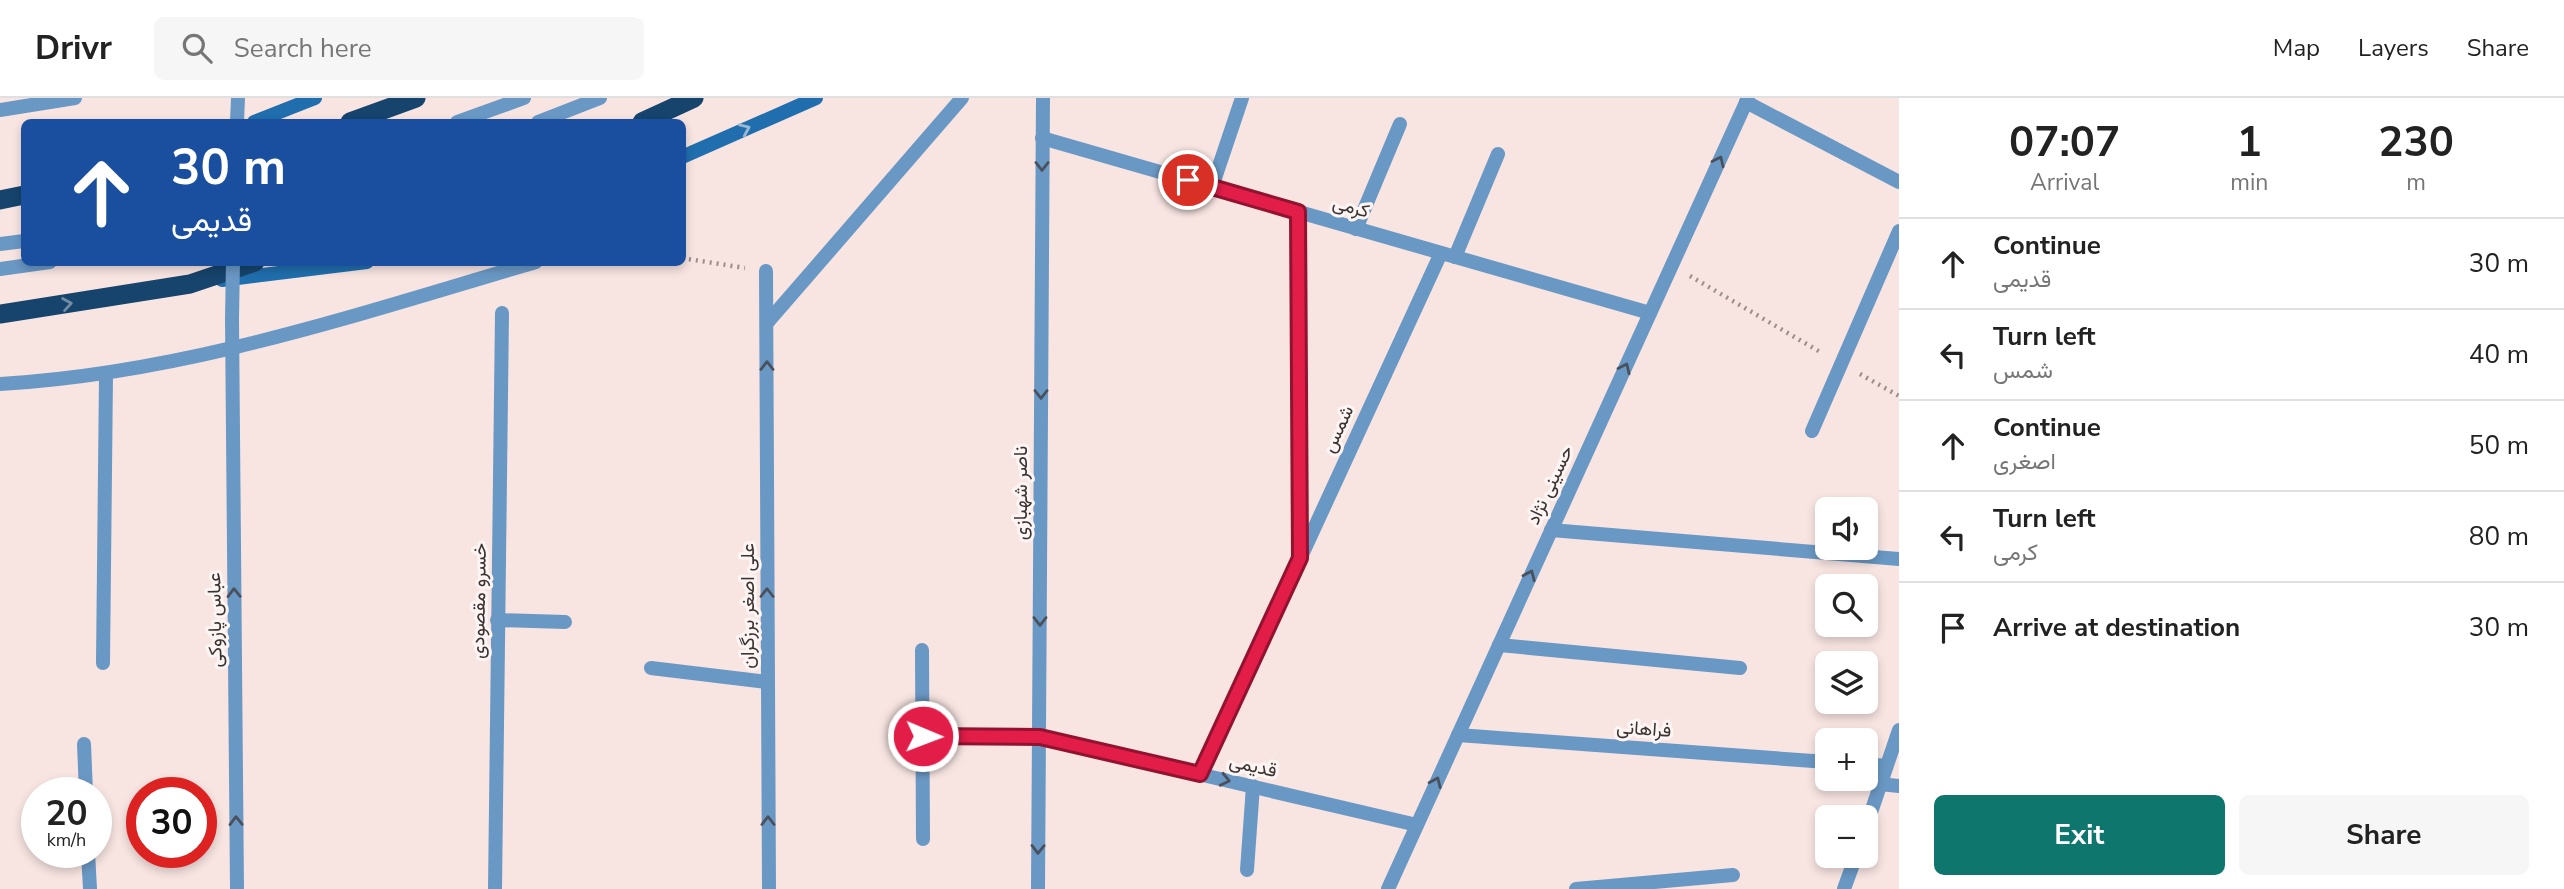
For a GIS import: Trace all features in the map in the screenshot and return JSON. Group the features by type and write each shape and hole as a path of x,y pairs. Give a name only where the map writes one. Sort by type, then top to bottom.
{"highway":[{"path":"358,119 416,98"},
{"path":"648,119 694,98"},
{"path":"0,200 21,196"},
{"path":"0,314 190,284 244,266"}],"main road":[{"path":"262,119 315,98"},
{"path":"686,155 816,98"},
{"path":"190,284 335,266"}],"street":[{"path":"0,110 75,98"},
{"path":"237,98 237,119"},
{"path":"465,119 524,98"},
{"path":"546,119 600,98"},
{"path":"767,323 962,98"},
{"name":"ناصر شهبازی","path":"1038,889 1043,98"},
{"path":"1212,187 1242,98"},
{"path":"1747,100 1899,182"},
{"name":"حسینی نژاد","path":"1388,889 1747,100"},
{"path":"1356,229 1400,124"},
{"name":"کرمی","path":"1042,138 1650,313"},
{"name":"شمس","path":"1200,774 1300,558 1498,155"},
{"path":"1298,212 1300,558"},
{"path":"1812,431 1899,230"},
{"path":"0,244 21,241"},
{"path":"0,269 21,266"},
{"name":"عباس پازوکی","path":"233,266 231,350 237,889"},
{"path":"0,384 106,375 231,350 522,266"},
{"name":"علی اصغر برزگران","path":"766,271 769,889"},
{"name":"خسرو مقصودی","path":"495,889 502,313"},
{"path":"103,663 106,375"},
{"path":"1551,530 1899,559"},
{"path":"497,620 565,622"},
{"path":"1499,645 1740,668"},
{"path":"922,650 923,839"},
{"path":"651,668 768,682"},
{"path":"1873,805 1899,730"},
{"name":"فراهانی","path":"1458,735 1815,761"},
{"name":"قدیمی","path":"923,736 1040,737 1416,825"},
{"path":"84,744 85,777"},
{"path":"1878,765 1886,766"},
{"path":"1880,784 1899,786"},
{"path":"1247,870 1253,786"},
{"path":"89,868 90,889"},
{"path":"1844,889 1852,868"},
{"path":"1576,889 1733,875"}],"path":[{"path":"686,258 766,271"},
{"path":"1671,265 1899,396"}],"route":[{"path":"923,736 1040,737 1200,774 1300,558 1298,212 1188,180"}]}
